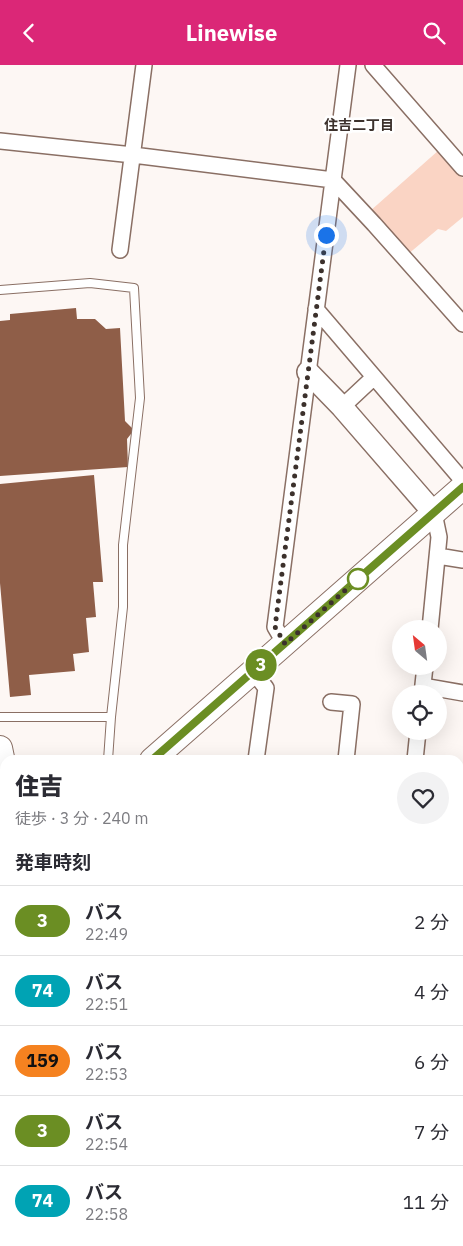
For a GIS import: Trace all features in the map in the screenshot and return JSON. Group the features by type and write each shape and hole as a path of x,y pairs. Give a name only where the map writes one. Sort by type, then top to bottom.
{"main road":[{"path":"158,755 463,487"}],"street":[{"path":"120,250 144,65"},
{"path":"285,644 275,627 348,65"},
{"path":"374,65 463,168"},
{"path":"0,141 133,155 333,180 463,324"},
{"path":"316,309 463,481"},
{"path":"308,372 342,407 434,513 438,528 438,556 431,620"},
{"path":"342,407 373,378"},
{"path":"438,556 463,560"},
{"path":"253,671 266,688 257,755"},
{"path":"447,692 463,693"},
{"path":"331,702 352,703 347,755"},
{"path":"416,755 417,740"}],"lane":[{"path":"0,290 90,283 134,288 140,398 123,545 123,607 108,755"},
{"path":"0,717 111,717"}],"shaded area":[{"path":"439,150 463,178 463,217 446,231 438,229 407,255 369,212"}],"building":[{"path":"76,308 77,319 95,319 106,329 120,328 125,421 134,430 127,439 128,467 0,476 0,321 10,320 10,314"},
{"path":"94,475 103,582 93,582 96,617 86,618 89,652 73,654 75,671 29,675 31,695 10,697 0,583 0,484"}],"bus line":[{"name":"3","path":"158,755 463,487"}],"district":[{"name":"住吉二丁目","path":"359,125"}],"route":[{"path":"326,235 275,627 285,644 358,579"}]}
